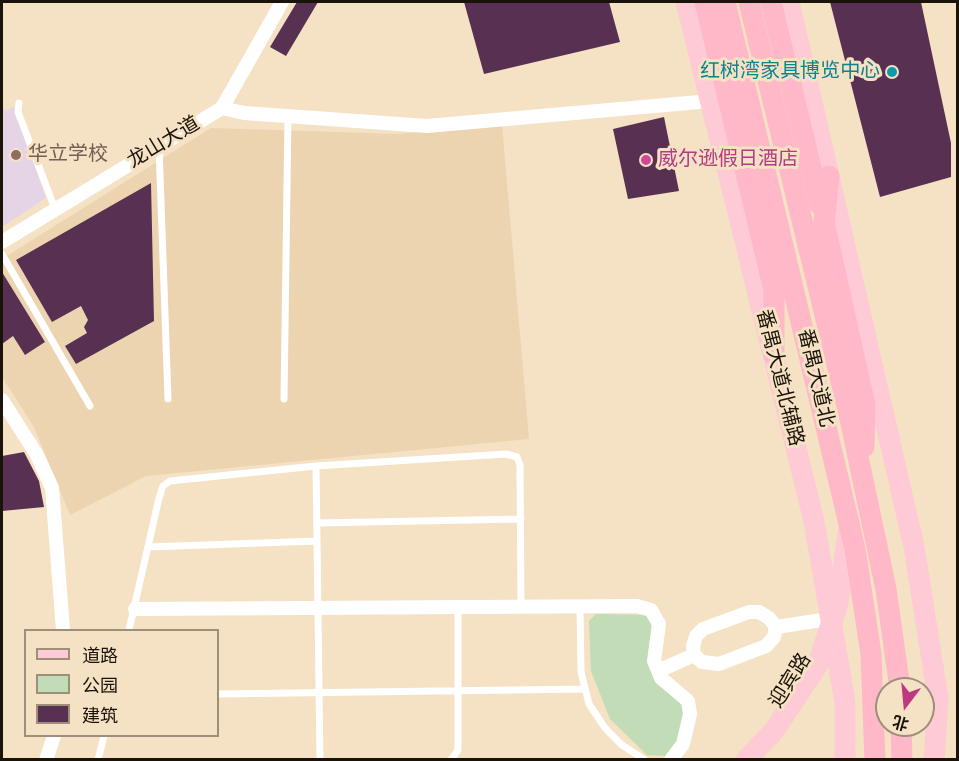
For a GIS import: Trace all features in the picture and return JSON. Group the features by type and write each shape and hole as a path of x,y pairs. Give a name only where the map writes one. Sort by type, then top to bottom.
{"highway":[{"name":"番禺大道北","path":"705,2 850,526 871,654 875,752"},
{"path":"705,2 774,290 774,355"},
{"name":"番禺大道北","path":"749,2 864,483 886,589 898,677"},
{"path":"771,2 865,405 864,483"},
{"path":"824,222 829,176"},
{"path":"901,737 902,759"}],"main road":[{"name":"番禺大道北辅路","path":"705,2 711,101 814,521 845,702 845,759"},
{"path":"789,2 901,484 947,759"},
{"path":"746,759 774,730 818,664 838,603 850,526"},
{"name":"迎宾路","path":"731,759 759,729 794,681 822,620 826,591"},
{"path":"934,759 938,698"}],"street":[{"name":"龙山大道","path":"2,242 222,108 276,4"},
{"path":"222,108 288,116 427,126 711,101"},
{"path":"2,400 38,455 52,488 63,629"},
{"path":"135,609 637,606 651,610 659,624 654,661 661,678 688,701 690,714 683,744 671,759"},
{"path":"749,612 759,612 769,618 776,627 774,637 766,646 719,664 702,662 694,655 693,646 703,629 749,612"},
{"path":"776,627 822,620"},
{"path":"658,671 694,655"},
{"path":"46,759 53,737"}],"lane":[{"path":"19,103 18,112 55,209"},
{"path":"284,399 288,116"},
{"path":"159,146 168,399"},
{"path":"2,254 90,406"},
{"path":"129,629 159,498 163,486 170,480 316,466 506,454 517,457 520,465 521,607"},
{"path":"316,466 320,759"},
{"path":"317,523 521,519"},
{"path":"148,547 317,541"},
{"path":"451,759 458,750 458,607"},
{"path":"580,607 581,672 589,704 605,728 622,745 645,759"},
{"path":"219,694 585,690"},
{"path":"98,759 104,737"}],"shaded area":[{"name":"华立学校","path":"2,103 5,111 14,107 46,198 2,227"},
{"path":"502,124 529,439 146,476 70,515 34,427 2,377 2,259 211,128 398,134"}],"green space":[{"path":"596,614 646,615 653,628 649,664 682,703 686,715 679,741 665,756 647,755 610,719 591,671 589,621"}],"building":[{"path":"297,2 318,2 286,56 270,47"},
{"path":"464,2 609,2 620,42 484,74"},
{"name":"红树湾家具博览中心","path":"830,2 921,2 951,143 951,177 880,197"},
{"name":"威尔逊假日酒店","path":"664,117 679,191 628,199 613,129"},
{"path":"151,183 154,321 76,364 65,346 87,333 84,327 88,320 81,306 52,322 16,260"},
{"path":"2,272 45,342 25,355 13,336 2,344"},
{"path":"24,452 39,481 44,507 2,511 2,456"}],"place":[{"name":"红树湾家具博览中心","path":"892,72"},
{"name":"华立学校","path":"16,155"},
{"name":"威尔逊假日酒店","path":"646,160"}]}
